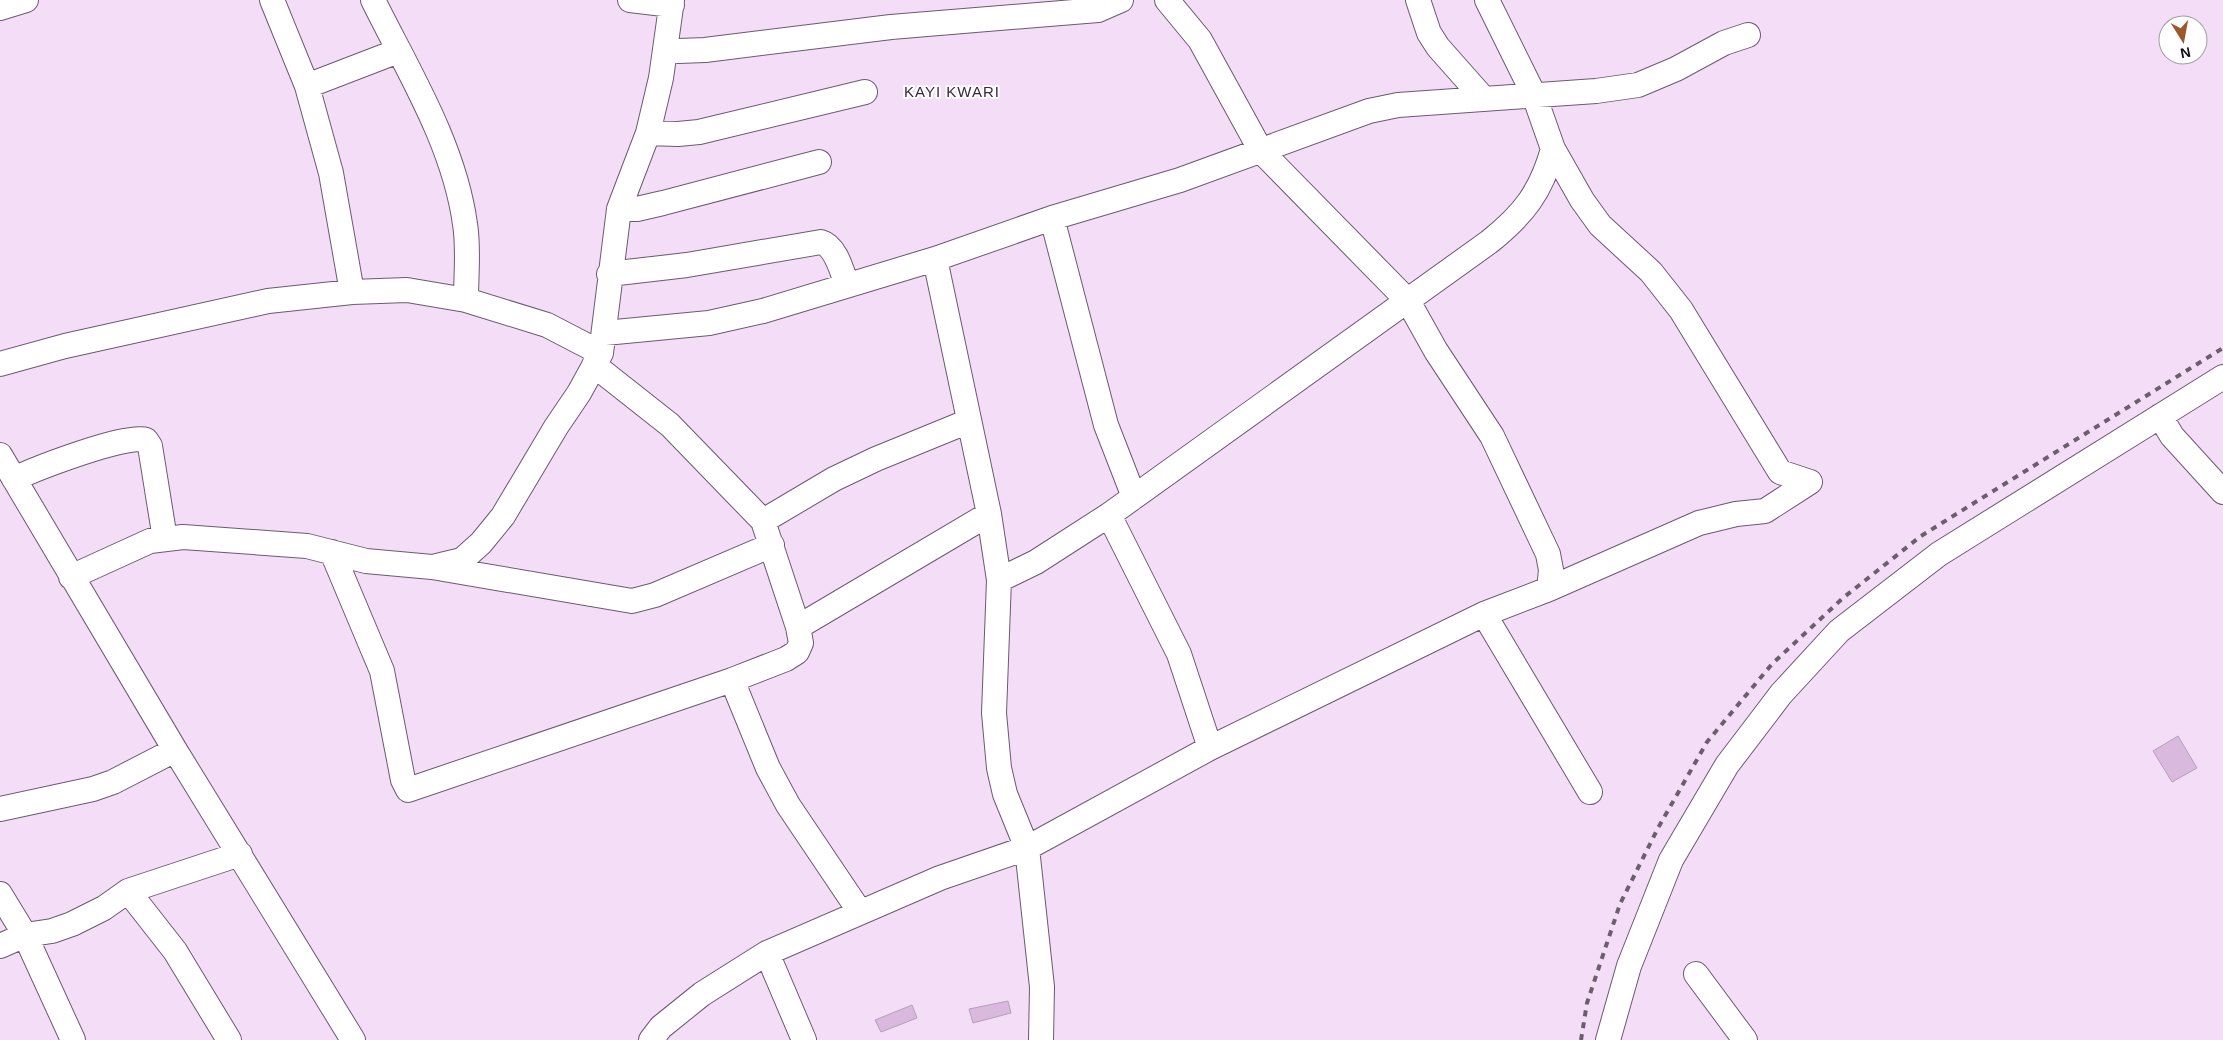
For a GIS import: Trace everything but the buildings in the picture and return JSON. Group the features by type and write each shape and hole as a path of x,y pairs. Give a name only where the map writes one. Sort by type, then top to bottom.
{"street":[{"path":"0,8 26,0"},
{"path":"272,0 307,86 331,173 352,292"},
{"path":"372,0 439,131 456,181 466,225 466,300"},
{"path":"432,568 462,560 481,543 503,516 600,350 618,209 648,133 666,48 672,2 630,0"},
{"path":"666,48 678,51 705,50 891,27 1098,10 1121,0"},
{"path":"1168,0 1200,40 1261,151 1408,301 1436,351 1492,436 1503,458 1548,554 1551,570 1549,589"},
{"path":"1418,0 1429,34 1438,47 1484,99"},
{"path":"651,1040 660,1027 702,994 767,953 940,878 1027,848 1210,748 1484,614 1549,589 1699,523 1736,514 1765,511 1810,482 1780,472 1681,310 1651,272 1593,216 1553,149 1534,95 1487,0"},
{"path":"600,350 763,311 935,259 1052,218 1180,180 1369,111 1398,105 1596,92 1638,85 1676,69 1724,44 1748,35"},
{"path":"307,86 398,50"},
{"path":"648,133 678,134 699,132 865,92"},
{"path":"998,580 1036,562 1109,515 1408,301 1514,222 1533,198 1546,174 1553,149"},
{"path":"618,209 637,209 663,203 819,162"},
{"path":"1052,218 1106,425 1134,497"},
{"path":"610,274 687,265 821,242 832,249 847,285"},
{"path":"935,259 989,514 998,580 994,713 1005,794 1027,848 1042,987 1042,1040"},
{"path":"0,364 65,346 268,301 352,292 406,290 466,300 547,326 600,350 763,521 798,627 801,643 797,652 786,660 408,790 403,780 382,671 332,552"},
{"path":"1608,1040 1629,966 1672,860 1727,765 1781,694 1839,631 1940,554 2223,377"},
{"path":"2160,416 2172,436 2223,492"},
{"path":"763,521 834,479 876,459 969,421"},
{"path":"165,539 150,446 146,440 131,440 49,463 5,466 175,750 353,1040"},
{"path":"798,627 989,514"},
{"path":"1109,515 1179,654 1210,748"},
{"path":"71,577 150,542 183,537 307,546 366,560 432,568 632,601 656,596 772,545"},
{"path":"1484,614 1590,792"},
{"path":"732,680 768,768 788,805 860,912"},
{"path":"0,809 113,782 175,750"},
{"path":"0,946 25,935 52,931 72,924 104,908 128,890 240,854"},
{"path":"128,890 175,951 229,1040"},
{"path":"0,894 25,935 73,1040"},
{"path":"767,953 804,1040"},
{"path":"1696,974 1746,1040"}],"railway":[{"path":"1581,1040 1587,1003 1620,904 1658,828 1707,742 1772,664 1843,598 1921,536 2223,348"}],"district":[{"name":"KAYI KWARI","path":"952,91"}]}
